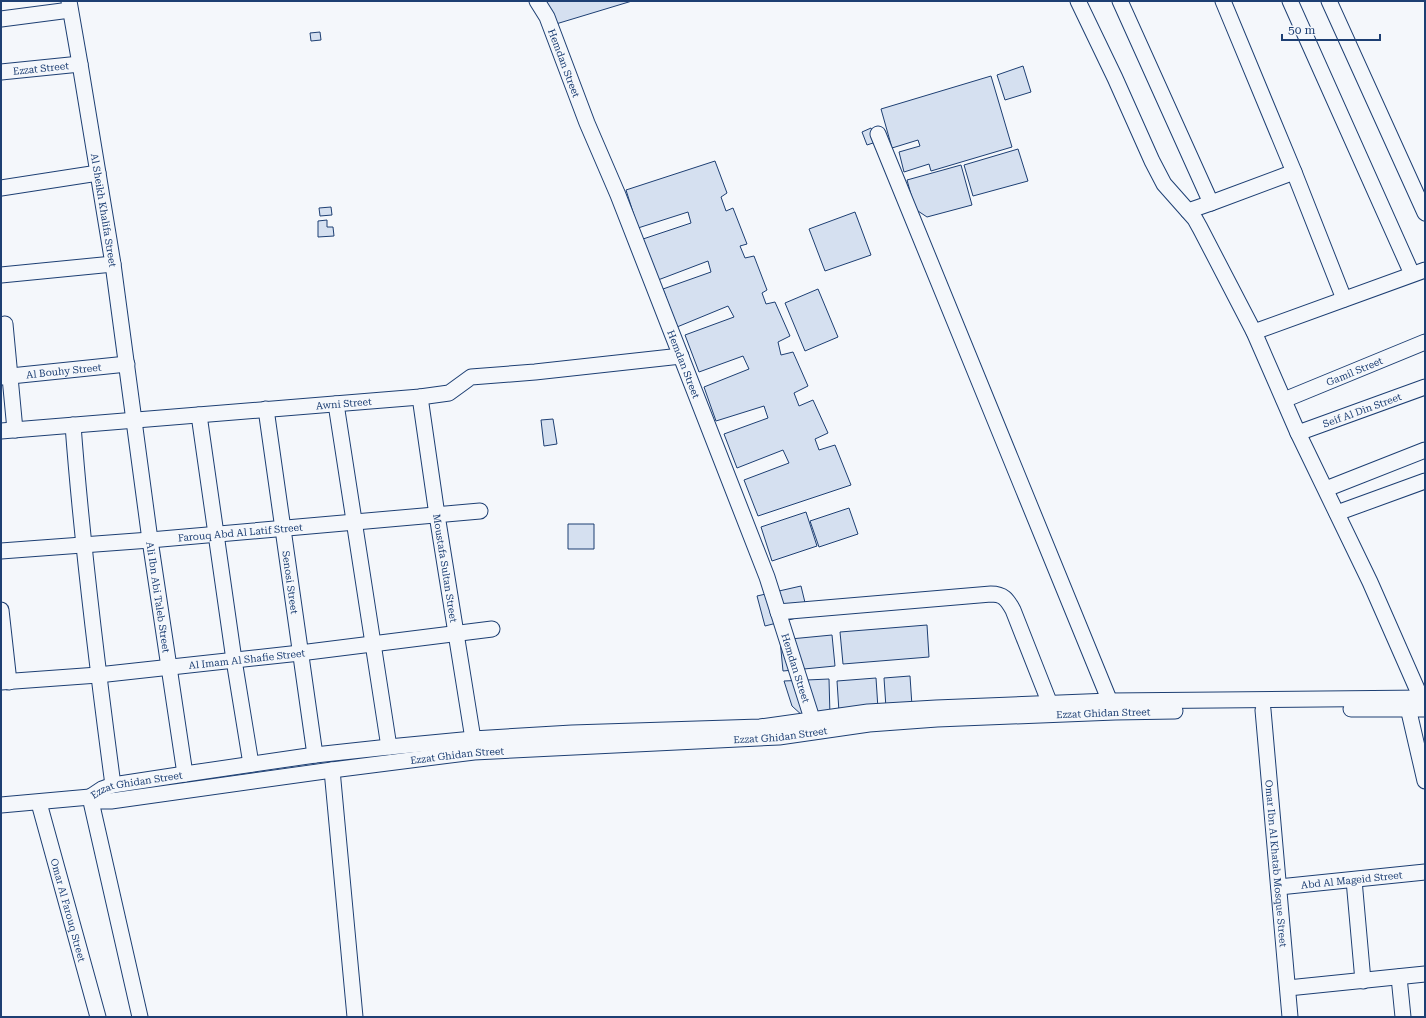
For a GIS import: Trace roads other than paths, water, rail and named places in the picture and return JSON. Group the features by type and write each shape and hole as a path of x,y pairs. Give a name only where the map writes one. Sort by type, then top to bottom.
{"street":[{"name":"Hemdan Street","path":"537,1 547,17 581,108 618,195 767,576 814,726"},
{"path":"1078,1 1115,78 1152,162 1164,184 1188,211 1210,245 1254,332 1298,433 1326,488 1424,702"},
{"path":"1120,1 1211,203"},
{"path":"1222,1 1294,172 1344,299"},
{"path":"1254,332 1418,272 1290,1"},
{"path":"1329,1 1425,213"},
{"path":"1,19 69,6"},
{"name":"Al Sheikh Khalifa Street","path":"69,6 113,264 135,421"},
{"name":"Ezzat Street","path":"1,72 80,64"},
{"path":"878,134 1112,707"},
{"path":"1188,211 1294,172"},
{"path":"1,188 98,173"},
{"path":"1,275 113,264"},
{"path":"4,324 8,431"},
{"name":"Gamil Street","path":"1284,400 1425,342"},
{"name":"Awni Street","path":"8,431 420,397 449,393 471,377 535,372 681,356"},
{"name":"Al Bouhy Street","path":"5,377 127,364"},
{"name":"Seif Al Din Street","path":"1298,433 1425,387"},
{"name":"Moustafa Sultan Street","path":"420,397 437,515 473,739"},
{"path":"336,404 389,747"},
{"name":"Senosi Street","path":"266,409 315,755"},
{"path":"199,415 234,660 251,764"},
{"name":"Ali Ibn Abi Taleb Street","path":"135,421 150,540 185,774"},
{"path":"73,425 98,675 113,785"},
{"path":"1326,488 1425,450"},
{"path":"1337,513 1425,481"},
{"name":"Farouq Abd Al Latif Street","path":"1,551 84,546 480,512"},
{"path":"778,612 991,594 1002,595 1008,601 1013,610 1050,704"},
{"path":"1,610 5,682"},
{"name":"Al Imam Al Shafie Street","path":"5,682 98,675 300,653 492,629"},
{"name":"Ezzat Ghidan Street","path":"90,797 102,789 113,785 251,764 315,755 473,739 572,733 869,724 1112,707 1262,701 1407,703"},
{"name":"Ezzat Ghidan Street","path":"90,797 99,801 111,801 332,770 493,751 779,737 814,726 876,712 1050,704 1112,707 1263,710 1424,702"},
{"path":"1407,703 1425,781"},
{"name":"Omar Ibn Al Khatab Mosque Street","path":"1263,710 1290,1017"},
{"path":"332,770 355,1017"},
{"path":"1,806 90,797 140,1017"},
{"name":"Omar Al Farouq Street","path":"38,802 98,1017"},
{"name":"Abd Al Mageid Street","path":"1279,887 1425,872"},
{"path":"1354,880 1363,981"},
{"path":"1288,988 1425,974"},
{"path":"1399,977 1403,1017"}]}
